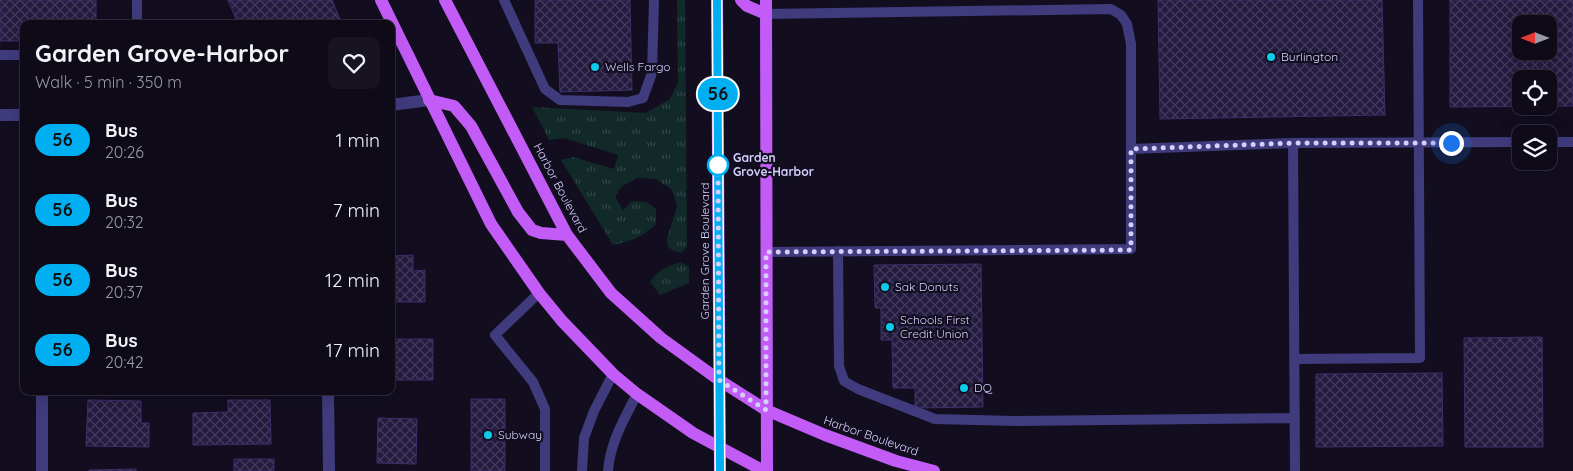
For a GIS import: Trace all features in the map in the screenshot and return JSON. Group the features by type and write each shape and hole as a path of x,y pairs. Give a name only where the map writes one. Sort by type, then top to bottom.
{"main road":[{"path":"381,0 391,20"},
{"name":"Harbor Boulevard","path":"445,0 567,235 611,293 661,338 719,380 766,410 825,436 896,461 934,471"},
{"name":"Garden Grove Boulevard","path":"717,0 720,471"},
{"path":"741,0 747,6 766,14"},
{"path":"395,29 490,224 539,293 562,321 613,374 637,394 693,433 765,471 766,0"},
{"path":"429,100 454,106 471,126 518,212 532,230 541,234 567,235"}],"street":[{"path":"395,104 429,100"},
{"path":"0,115 20,115"},
{"path":"42,395 42,471"},
{"path":"328,395 329,471"}],"lane":[{"path":"137,20 138,0"},
{"path":"504,0 545,88 560,100 628,102 643,98 652,73 654,0"},
{"path":"1294,359 1420,358 1418,0"},
{"path":"766,14 1112,9 1121,15 1128,24 1131,44 1131,250 766,252"},
{"path":"0,55 20,55"},
{"path":"1131,149 1293,143 1512,142"},
{"path":"1557,142 1573,142"},
{"path":"1293,143 1295,471"},
{"path":"838,251 839,366 844,381 858,389 935,419 1015,421 1295,418"},
{"path":"539,293 495,335 534,382 545,409 545,471"},
{"path":"582,471 584,438 594,411 613,374"},
{"path":"608,471 609,457 619,428 637,394"}],"green space":[{"path":"677,0 685,0 687,247 681,253 668,247 667,239 677,206 672,190 656,179 637,178 622,186 615,197 623,210 632,201 647,202 656,209 656,224 636,238 613,245 561,160 573,157 614,169 618,155 564,138 549,140 532,107 646,113 670,99 678,82"},
{"path":"681,262 689,267 689,283 660,295 650,282 663,269"}],"building":[{"path":"0,0 96,0 96,20 20,20 20,41 0,41"},
{"path":"228,0 332,0 340,20 236,20"},
{"name":"Wells Fargo","path":"535,0 630,0 632,90 560,92 558,43 535,43"},
{"name":"Burlington","path":"1158,0 1382,0 1385,115 1160,119"},
{"path":"1450,0 1573,0 1573,106 1557,106 1557,70 1512,70 1512,106 1450,107"},
{"path":"413,255 413,271 425,270 425,302 395,302 395,256"},
{"path":"981,264 983,407 915,408 915,388 893,388 892,340 881,340 881,308 875,308 874,265"},
{"path":"1542,337 1543,447 1465,447 1464,338"},
{"path":"395,339 433,339 433,380 395,380"},
{"path":"1442,373 1443,446 1316,447 1316,374"},
{"name":"Subway","path":"471,399 505,399 505,471 471,471"},
{"path":"88,400 141,401 141,423 149,423 149,447 86,446"},
{"path":"228,400 270,400 271,444 193,445 193,413 228,412"},
{"path":"378,418 417,419 416,464 377,463"},
{"path":"234,459 274,459 274,471 234,471"},
{"path":"136,469 136,471 89,471 89,470"}],"bus line":[{"name":"56","path":"717,0 720,471"}],"place":[{"name":"Burlington","path":"1271,57"},
{"name":"Wells Fargo","path":"595,67"},
{"name":"Garden Grove-Harbor","path":"718,165"},
{"name":"Sak Donuts","path":"885,287"},
{"name":"Schools First Credit Union","path":"890,327"},
{"name":"DQ","path":"964,388"},
{"name":"Subway","path":"488,435"}],"route":[{"path":"718,165 719,380 766,410 766,252 1131,250 1131,149 1293,143 1451,143"}]}
